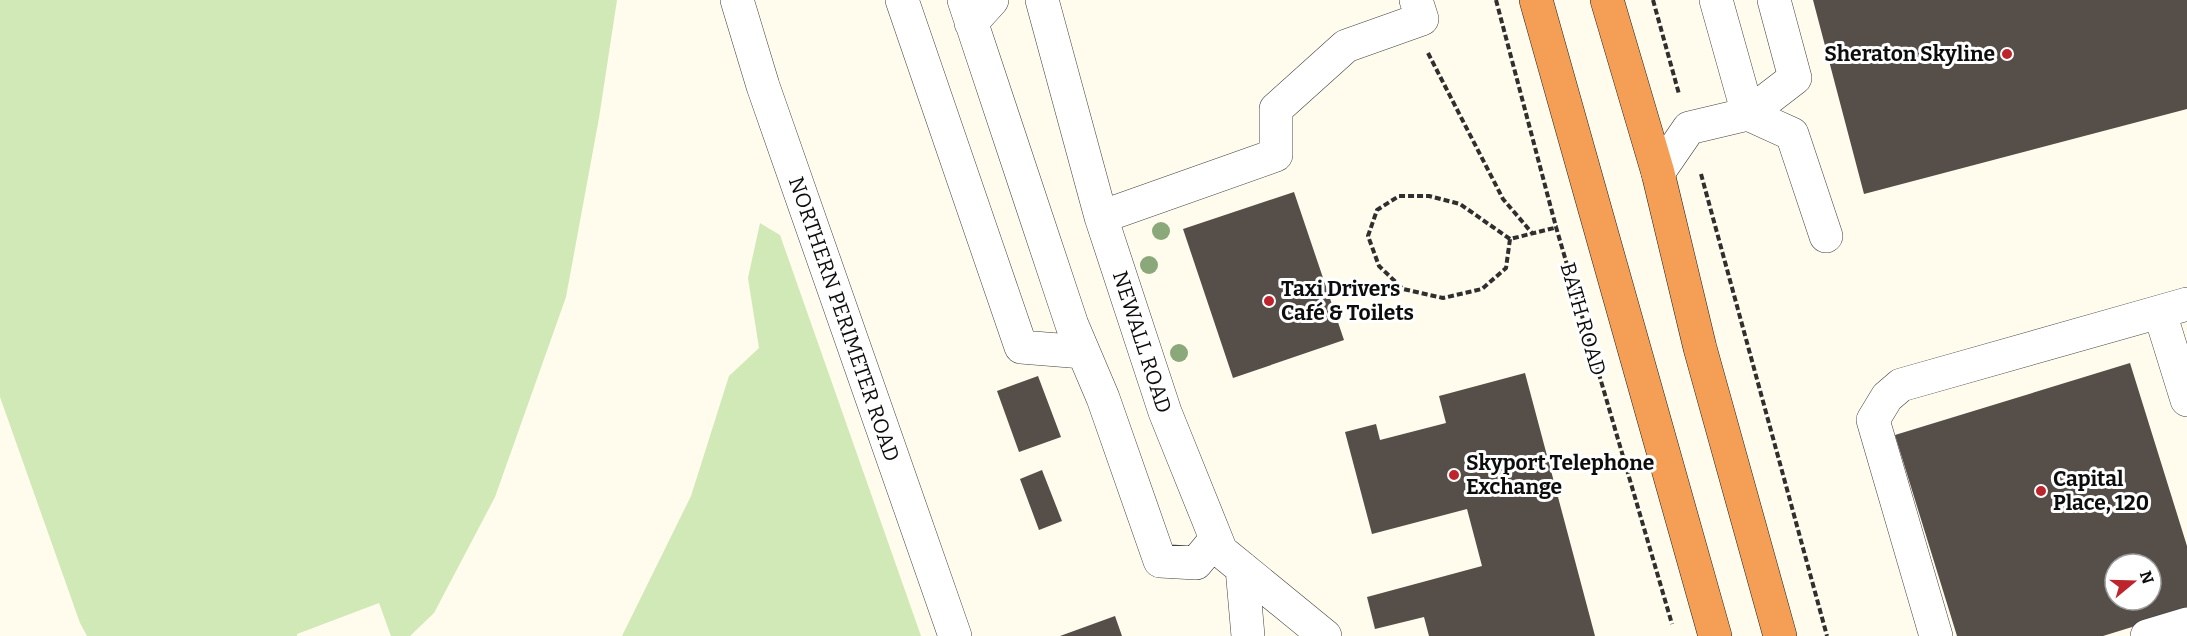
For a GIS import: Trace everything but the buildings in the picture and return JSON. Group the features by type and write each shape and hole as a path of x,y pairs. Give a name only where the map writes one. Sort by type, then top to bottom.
{"highway":[{"name":"BATH ROAD","path":"1536,0 1715,636"},
{"path":"1607,0 1658,173 1700,348 1780,636"}],"street":[{"name":"NORTHERN PERIMETER ROAD","path":"737,0 764,86 955,636"},
{"path":"902,0 1022,347 1083,352"},
{"name":"NEWALL ROAD","path":"1042,0 1101,217 1165,412 1216,539 1221,550 1325,636"},
{"path":"1716,0 1748,114 1792,134 1826,236"},
{"path":"1658,173 1689,128 1748,114 1795,78 1774,0"},
{"path":"976,8 1083,352 1103,398 1160,561 1196,563 1216,539"},
{"path":"1101,217 1276,156 1276,109 1346,46 1414,11"},
{"path":"1936,636 1873,420 1887,397 1901,385 2174,308 2187,400"},
{"path":"1242,567 1248,636"},
{"path":"2147,636 2187,624"}],"path":[{"name":"BATH ROAD","path":"1496,0 1556,227 1676,636"},
{"path":"1653,0 1680,96"},
{"path":"1414,11 1503,199 1532,234"},
{"path":"1698,163 1827,636"},
{"path":"1510,239 1506,268 1482,290 1443,298 1403,290 1379,266 1368,236 1377,210 1399,196 1429,196 1460,204 1510,239 1556,227 1595,212"}],"green space":[{"path":"0,0 617,0 599,118 566,297 495,497 434,613 410,636 391,636 379,603 297,634 297,636 87,636 80,623 0,397"},
{"path":"760,223 780,235 921,636 622,636 691,496 729,376 759,348 748,278"}],"place":[{"name":"Sheraton Skyline","path":"2007,54"},
{"name":"Taxi Drivers Café & Toilets","path":"1269,301"},
{"name":"Skyport Telephone Exchange","path":"1454,475"},
{"name":"Capital Place, 120","path":"2041,491"}]}
